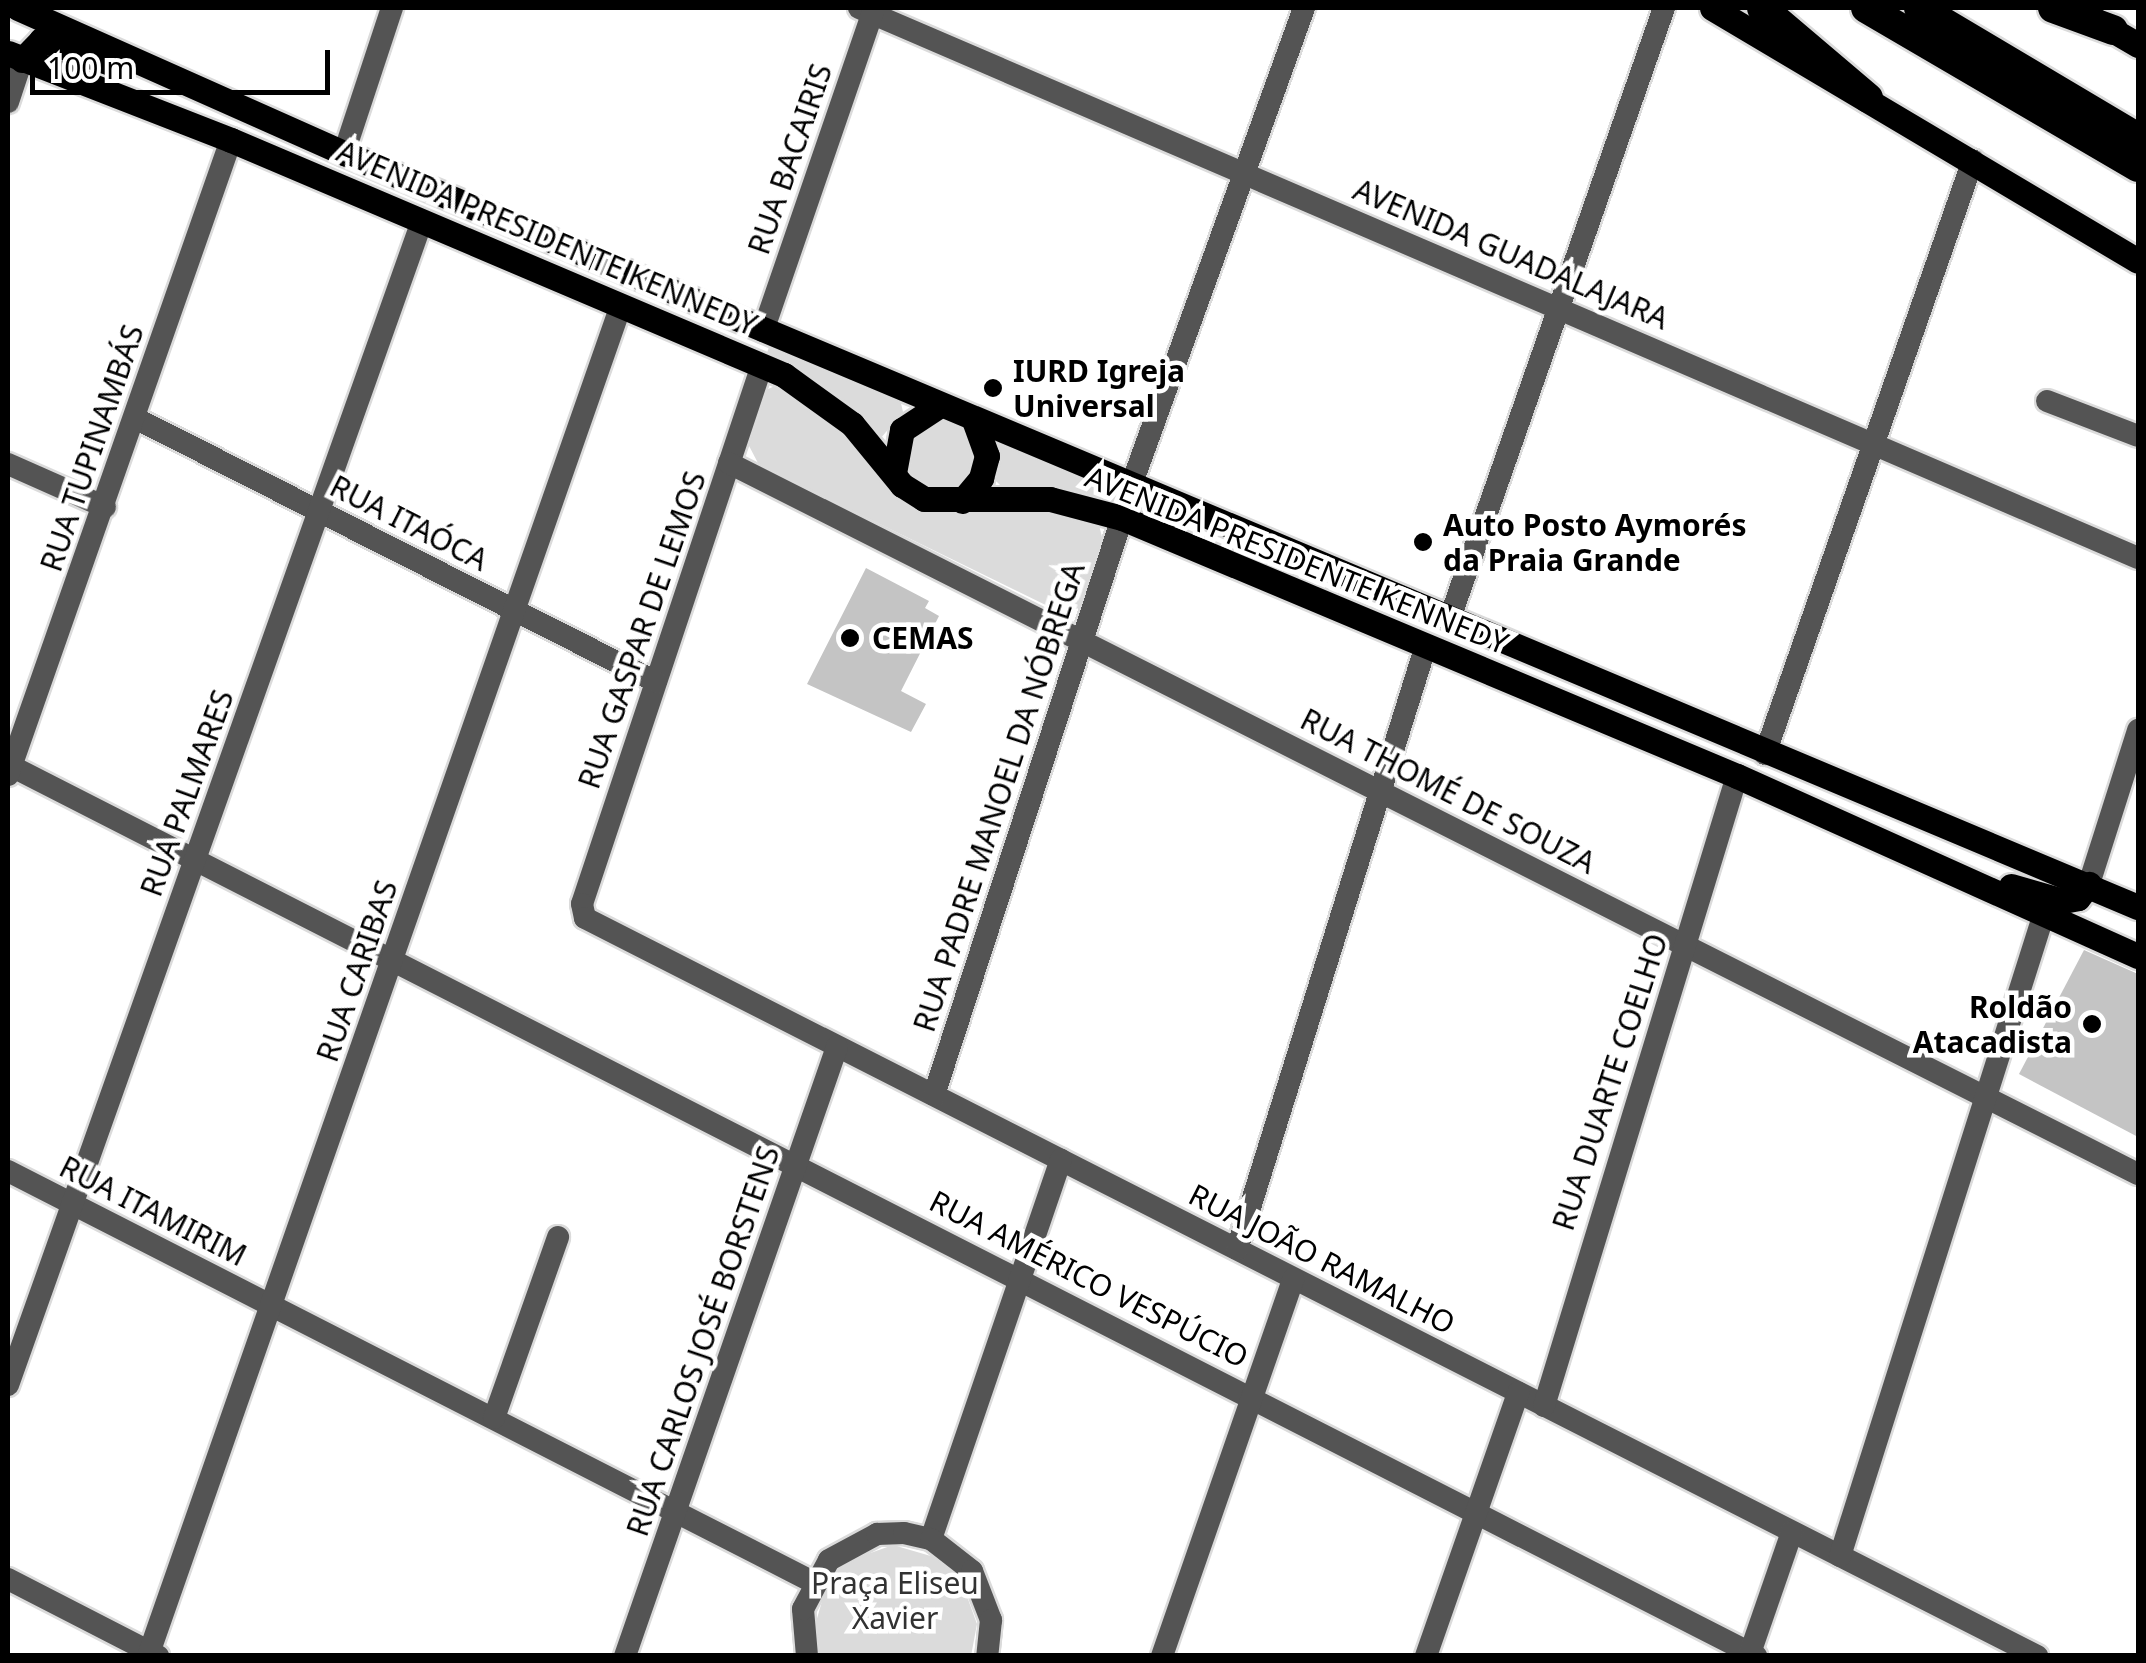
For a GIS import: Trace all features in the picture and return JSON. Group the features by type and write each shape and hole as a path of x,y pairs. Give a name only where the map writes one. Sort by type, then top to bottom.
{"highway":[{"path":"1762,8 1868,98"},
{"path":"1866,8 2138,167"},
{"path":"1919,8 2138,138"},
{"path":"2053,8 2126,38"}],"main road":[{"name":"AVENIDA PRESIDENTE KENNEDY","path":"18,8 344,153 1766,754 2138,907"},
{"path":"1712,8 2138,260"},
{"path":"2074,8 2126,38"},
{"path":"15,56 36,42 47,40 116,66 145,65"},
{"name":"AVENIDA PRESIDENTE KENNEDY","path":"15,56 231,140 762,365 826,402 924,499 1050,499 1122,518 1737,776 2043,917 2138,956"},
{"path":"894,473 902,430 940,405"},
{"path":"962,501 981,478 987,456 974,420"},
{"path":"1953,875 2063,901 2078,898 2089,884"}],"street":[{"path":"344,153 392,8"},
{"path":"1131,486 1304,8"},
{"path":"1450,618 1664,8"},
{"name":"AVENIDA GUADALAJARA","path":"869,9 1560,309 1877,440 2138,558"},
{"name":"RUA BACAIRIS","path":"763,330 869,9"},
{"path":"8,102 15,56"},
{"name":"RUA TUPINAMBÁS","path":"9,770 105,507 231,140"},
{"path":"1766,754 1973,160"},
{"name":"RUA PALMARES","path":"8,1385 422,220"},
{"name":"RUA CARIBAS","path":"151,1654 621,306"},
{"name":"RUA GASPAR DE LEMOS","path":"582,914 762,365"},
{"path":"2047,401 2138,436"},
{"name":"RUA ITAÓCA","path":"134,418 656,682"},
{"path":"8,464 105,507"},
{"name":"RUA THOMÉ DE SOUZA","path":"729,464 1082,636 1685,948 2138,1174"},
{"name":"RUA PADRE MANOEL DA NÓBREGA","path":"934,1095 1122,518"},
{"path":"1238,1249 1426,645"},
{"path":"2089,884 2138,730"},
{"name":"RUA AMÉRICO VESPÚCIO","path":"9,770 195,860 1252,1394 1752,1655"},
{"name":"RUA DUARTE COELHO","path":"1544,1406 1737,776"},
{"name":"RUA JOÃO RAMALHO","path":"582,914 2037,1656"},
{"path":"1840,1556 2043,917"},
{"name":"RUA CARLOS JOSÉ BORSTENS","path":"626,1656 837,1047"},
{"path":"930,1539 1061,1160"},
{"name":"RUA ITAMIRIM","path":"8,1171 813,1582"},
{"path":"494,1418 558,1237"},
{"path":"1162,1656 1293,1278"},
{"path":"1426,1656 1518,1393"},
{"path":"1752,1655 1792,1532"},
{"path":"807,1656 803,1608 813,1582 840,1552 877,1534 930,1539 954,1552 985,1594 992,1620 987,1656"},
{"path":"8,1579 151,1654"}],"green space":[{"path":"770,344 900,399 903,412 880,439 820,385 766,356"},
{"path":"779,384 834,421 918,509 1065,511 1099,525 1103,541 1079,608 1062,613 759,465 747,442 764,391"},
{"path":"940,421 965,431 975,456 965,481 940,491 915,481 905,456 915,431"},
{"path":"997,441 1144,503 1140,514 1038,488 1001,486 993,478"},
{"name":"Praça Eliseu Xavier","path":"893,1545 941,1559 960,1577 977,1624 971,1656 820,1655 814,1629 828,1580 845,1562"}],"building":[{"path":"866,568 929,601 925,608 939,616 901,691 926,704 911,732 807,684"},
{"name":"Roldão Atacadista","path":"2084,950 2138,974 2138,1137 2019,1074"}],"place":[{"name":"IURD Igreja Universal","path":"993,388"},
{"name":"Auto Posto Aymorés da Praia Grande","path":"1423,542"},
{"name":"CEMAS","path":"850,638"},
{"name":"Roldão Atacadista","path":"2092,1024"}]}
